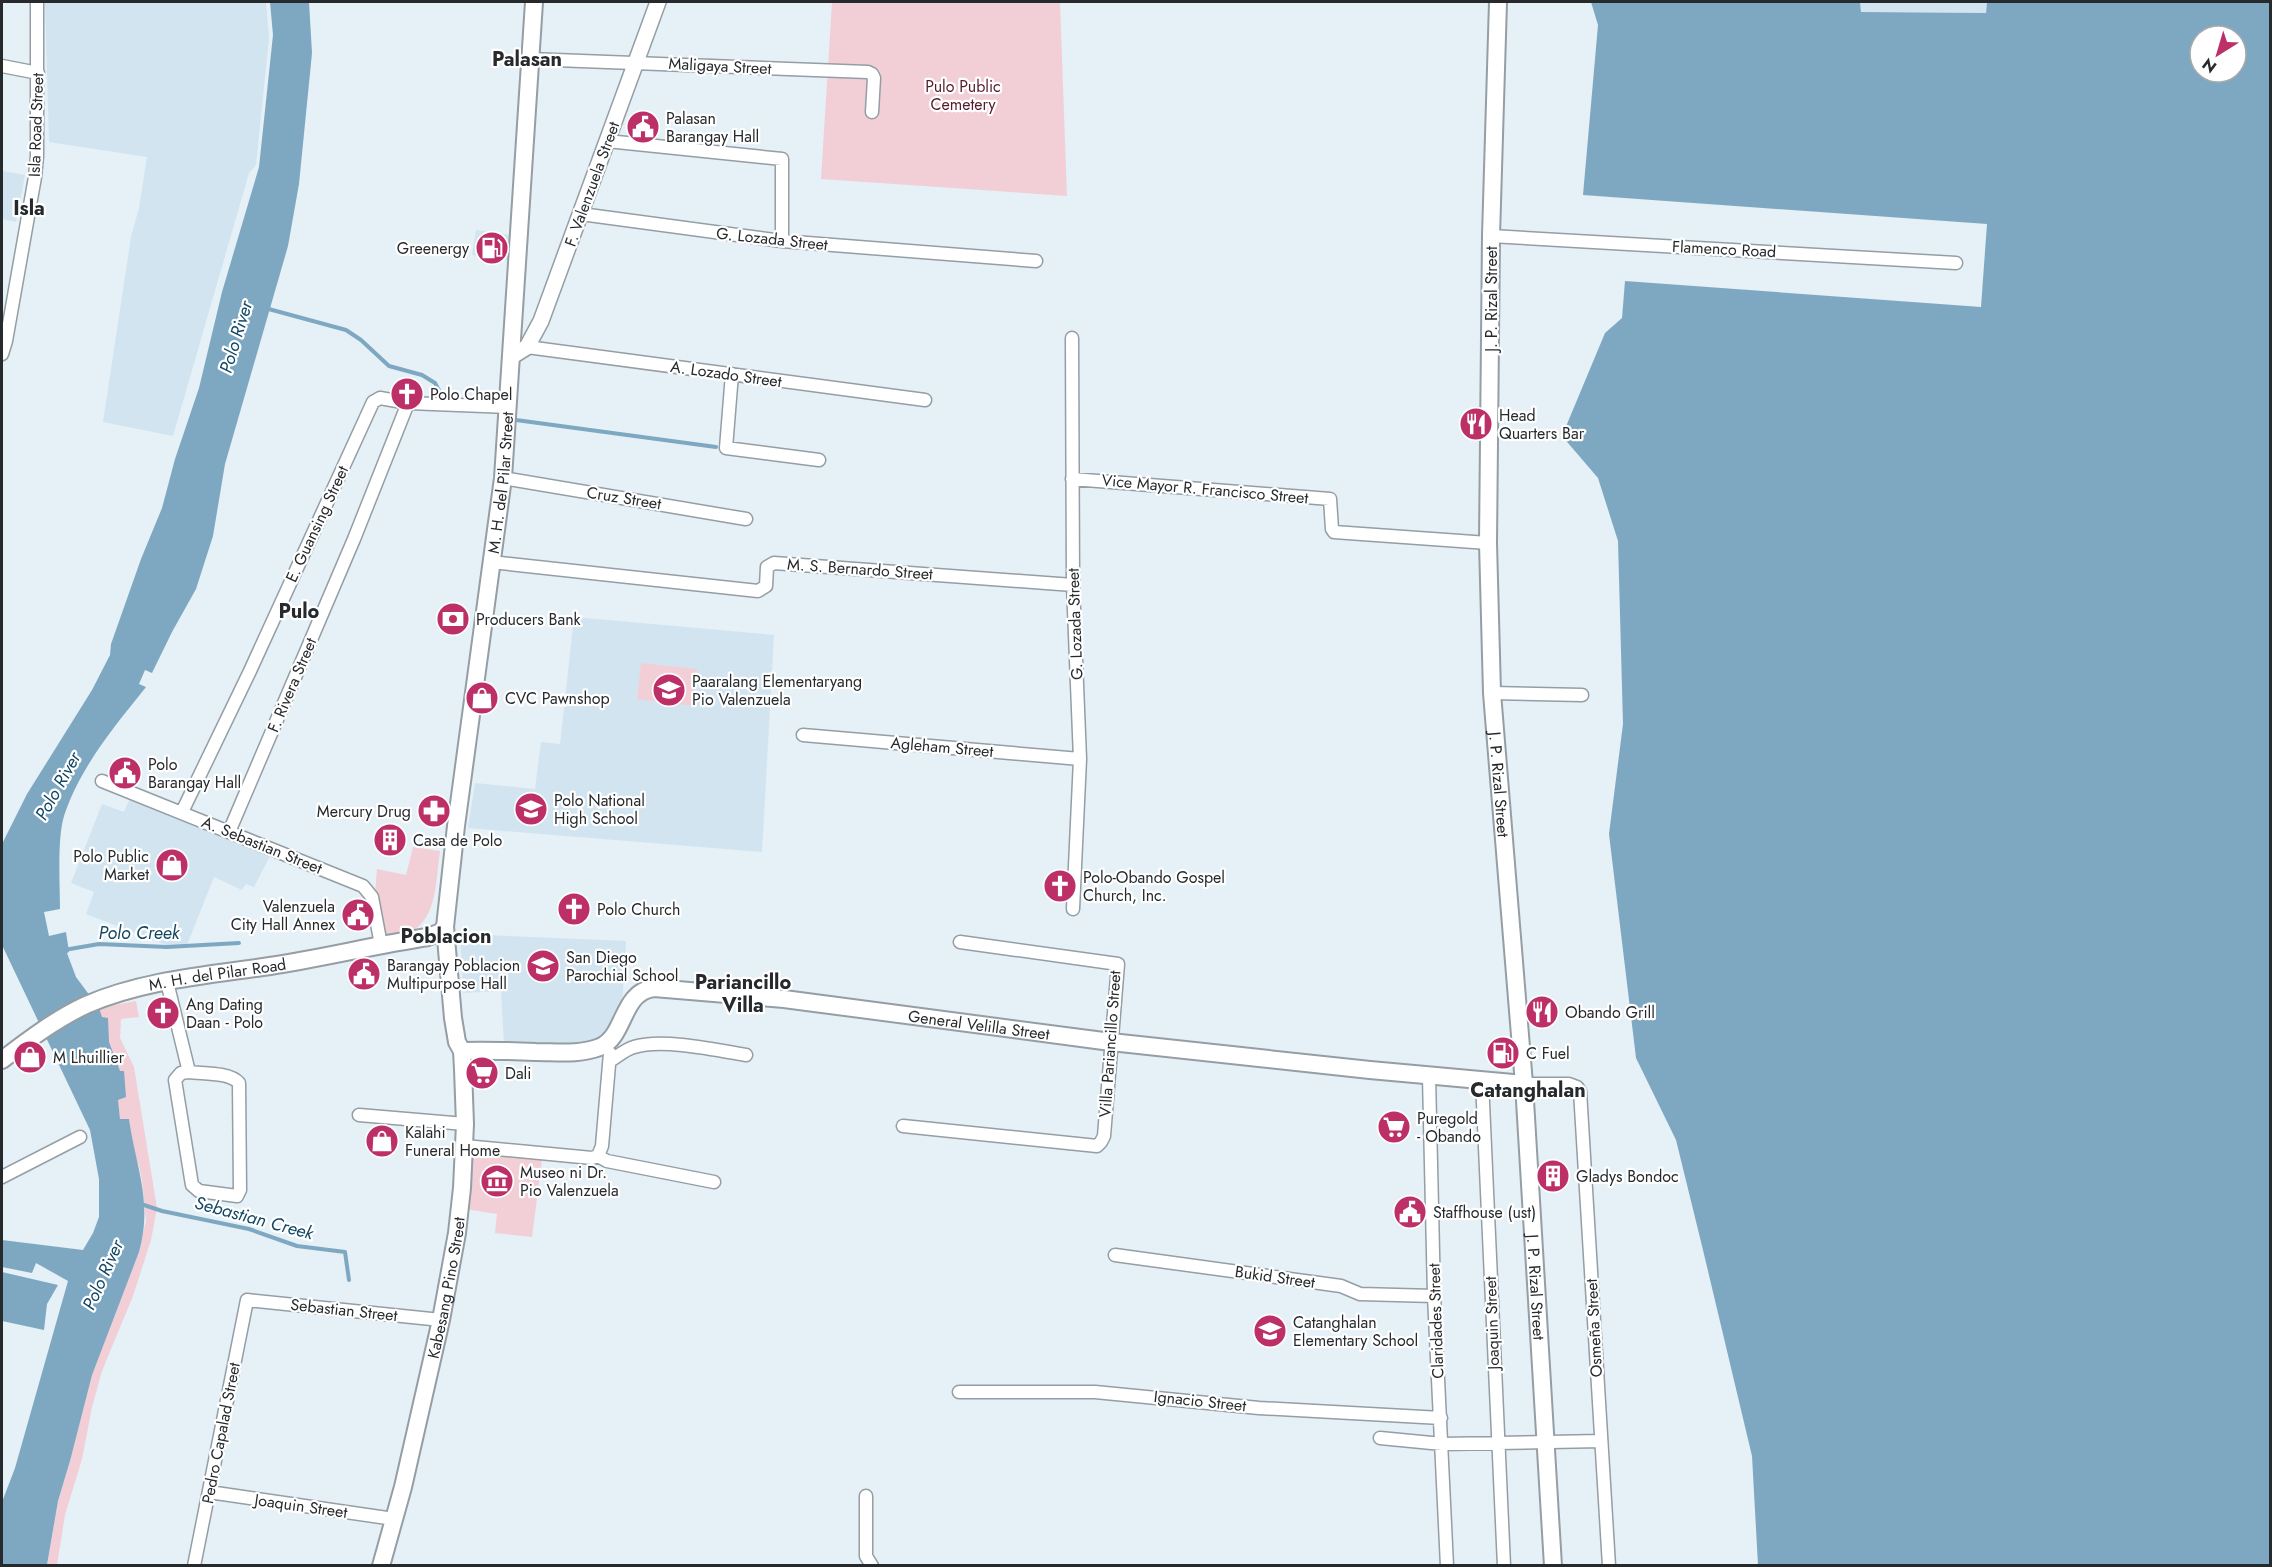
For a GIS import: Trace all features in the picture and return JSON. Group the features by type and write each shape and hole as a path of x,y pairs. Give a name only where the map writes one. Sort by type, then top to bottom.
{"main road":[{"name":"M. H. del Pilar Street","path":"462,1051 457,1042 453,1018 445,927 456,826 503,478 534,2"},
{"name":"J. P. Rizal Street","path":"1498,2 1491,236 1488,543 1492,693 1524,1084 1553,1566"},
{"name":"M. H. del Pilar Road","path":"2,1060 44,1029 85,1006 117,993 167,982 435,935 445,927"},
{"name":"General Velilla Street","path":"609,1041 629,1004 638,994 646,989 654,988 784,999 1111,1042 1524,1084"},
{"path":"462,1051 578,1053 609,1041"},
{"name":"Kabesang Pino Street","path":"381,1566 441,1320 457,1233 465,1146 462,1051"}],"street":[{"name":"Isla Road Street","path":"2,354 35,177 38,73 37,2"},
{"name":"F. Valenzuela Street","path":"511,357 527,347 541,321 658,2"},
{"name":"Maligaya Street","path":"529,59 868,72 874,78 872,112"},
{"path":"2,66 38,73"},
{"path":"608,141 782,159 782,242"},
{"name":"G. Lozada Street","path":"580,214 782,242 1036,261"},
{"name":"Flamenco Road","path":"1491,236 1956,263"},
{"name":"G. Lozada Street","path":"1072,338 1073,585 1080,759 1073,909"},
{"name":"A. Lozado Street","path":"527,347 925,400"},
{"path":"732,375 726,448 819,460"},
{"name":"E. Guansing Street","path":"182,813 250,671 371,405 376,399 384,398 408,403"},
{"path":"408,403 509,407"},
{"name":"F. Rivera Street","path":"229,832 354,538 408,403"},
{"name":"Cruz Street","path":"503,478 746,519"},
{"name":"Vice Mayor R. Francisco Street","path":"1072,479 1330,499 1334,532 1488,543"},
{"name":"M. S. Bernardo Street","path":"491,562 758,591 766,586 767,567 774,562 1073,585"},
{"path":"1492,693 1582,695"},
{"name":"Agleham Street","path":"803,735 1080,759"},
{"name":"A. Sebastian Street","path":"102,781 363,886 372,897 381,945"},
{"name":"Villa Pariancillo Street","path":"903,1126 1096,1146 1104,1136 1118,964 960,942"},
{"path":"167,982 189,1072"},
{"path":"598,1156 602,1146 610,1061 609,1041"},
{"path":"610,1061 634,1047 654,1044 692,1046 746,1055"},
{"path":"189,1072 229,1077 239,1083 240,1190 237,1196 199,1191 192,1185 175,1080 181,1073 189,1072"},
{"name":"Claridades Street","path":"1429,1076 1434,1296 1447,1566"},
{"name":"Joaquin Street","path":"1482,1081 1503,1566"},
{"name":"Osmeña Street","path":"1524,1084 1569,1084 1580,1091 1609,1566"},
{"path":"359,1115 465,1124"},
{"path":"2,1177 80,1137"},
{"path":"465,1146 592,1158 598,1156 607,1161 714,1182"},
{"name":"Bukid Street","path":"1115,1255 1341,1286 1360,1294 1434,1296"},
{"name":"Sebastian Street","path":"247,1300 441,1320"},
{"name":"Pedro Capalad Street","path":"194,1566 247,1300"},
{"name":"Ignacio Street","path":"959,1392 1095,1392 1259,1408 1441,1418"},
{"path":"1380,1438 1442,1444 1601,1441"},
{"name":"Joaquin Street","path":"210,1492 394,1519"},
{"path":"866,1496 866,1556 872,1566"}],"shaded area":[{"path":"45,2 266,2 269,38 256,165 249,173 173,436 103,422 131,237 139,208 147,157 49,142"},
{"path":"1860,2 1987,2 1986,13 1861,12"},
{"path":"2,171 25,175 16,222 2,219"},
{"path":"476,230 510,235 507,260 472,255"},
{"name":"Paaralang Elementaryang Pio Valenzuela","path":"574,617 774,635 762,852 468,828 475,783 535,789 541,742 560,744"},
{"name":"Polo Public Market","path":"131,796 271,854 254,887 246,884 242,890 214,877 187,945 169,946 86,914 94,892 71,883 102,804 124,812"},
{"name":"San Diego Parochial School","path":"460,934 626,941 622,1007 600,1038 582,1045 504,1044 501,991 463,993"}],"green space":[{"name":"Pulo Public Cemetery","path":"832,2 1060,2 1067,196 821,179"},
{"path":"641,663 697,669 693,706 637,699"},
{"path":"413,847 440,851 431,906 421,925 412,931 383,936 375,894 377,869 406,875"},
{"path":"136,1001 139,1017 121,1019 120,1038 134,1067 157,1208 151,1240 133,1296 102,1371 82,1459 65,1515 57,1565 47,1566 58,1501 70,1461 89,1369 139,1252 146,1220 142,1181 134,1154 129,1119 120,1119 108,1042 99,1008"},
{"name":"Museo ni Dr. Pio Valenzuela","path":"470,1153 542,1159 532,1237 495,1233 497,1214 465,1209"}],"water":[{"name":"Polo River","path":"270,2 309,2 312,53 299,184 288,246 225,464 213,536 196,589 152,673 145,670 139,684 146,687 99,748 71,798 64,816 60,837 60,909 44,912 49,936 66,932 69,952 67,953 76,977 99,1008 102,1017 108,1018 109,1042 120,1071 124,1071 126,1097 118,1100 120,1119 129,1119 144,1200 143,1234 139,1252 92,1375 58,1501 47,1565 2,1565 2,1502 15,1468 68,1281 36,1263 32,1273 2,1267 2,1240 83,1250 99,1217 99,1179 90,1130 2,945 2,844 27,794 92,690 110,655 111,644 141,559 162,508 175,459 199,388 222,292 259,167 273,35"},
{"path":"1591,2 1860,2 1861,12 1986,13 1987,2 2270,2 2270,1565 1758,1565 1752,1456 1703,1250 1676,1140 1636,1058 1609,834 1623,724 1618,541 1598,478 1562,436 1605,333 1622,318 1625,281 1981,307 1987,224 1583,195 1598,25"},
{"path":"2,1272 58,1285 47,1304 44,1330 2,1321"}],"waterway":[{"name":"Polo River","path":"265,308 346,330 361,340 389,366 422,375 435,383 443,398 454,399"},
{"path":"516,420 716,447"},
{"name":"Polo Creek","path":"64,950 99,944 167,947 239,943"},
{"name":"Sebastian Creek","path":"141,1204 162,1211 249,1229 297,1246 345,1252 349,1280"}],"place":[{"name":"Palasan Barangay Hall","path":"643,127"},
{"name":"Greenergy","path":"492,248"},
{"name":"Polo Chapel","path":"407,394"},
{"name":"Head Quarters Bar","path":"1476,424"},
{"name":"Producers Bank","path":"453,619"},
{"name":"Paaralang Elementaryang Pio Valenzuela","path":"669,690"},
{"name":"CVC Pawnshop","path":"482,698"},
{"name":"Polo Barangay Hall","path":"125,773"},
{"name":"Polo National High School","path":"531,809"},
{"name":"Mercury Drug","path":"434,811"},
{"name":"Casa de Polo","path":"390,840"},
{"name":"Polo Public Market","path":"172,865"},
{"name":"Polo-Obando Gospel Church, Inc.","path":"1060,886"},
{"name":"Polo Church","path":"574,909"},
{"name":"Valenzuela City Hall Annex","path":"358,915"},
{"name":"San Diego Parochial School","path":"543,966"},
{"name":"Barangay Poblacion Multipurpose Hall","path":"364,974"},
{"name":"Obando Grill","path":"1542,1012"},
{"name":"Ang Dating Daan - Polo","path":"163,1013"},
{"name":"C Fuel","path":"1503,1053"},
{"name":"M Lhuillier","path":"30,1057"},
{"name":"Dali","path":"482,1073"},
{"name":"Puregold - Obando","path":"1394,1127"},
{"name":"Kalahi Funeral Home","path":"382,1141"},
{"name":"Gladys Bondoc","path":"1553,1176"},
{"name":"Museo ni Dr. Pio Valenzuela","path":"497,1181"},
{"name":"Staffhouse (ust)","path":"1410,1212"},
{"name":"Catanghalan Elementary School","path":"1270,1331"}],"district":[{"name":"Palasan","path":"527,59"},
{"name":"Isla","path":"29,208"},
{"name":"Pulo","path":"299,611"},
{"name":"Poblacion","path":"446,936"},
{"name":"Pariancillo Villa","path":"743,994"},
{"name":"Catanghalan","path":"1528,1090"}]}
